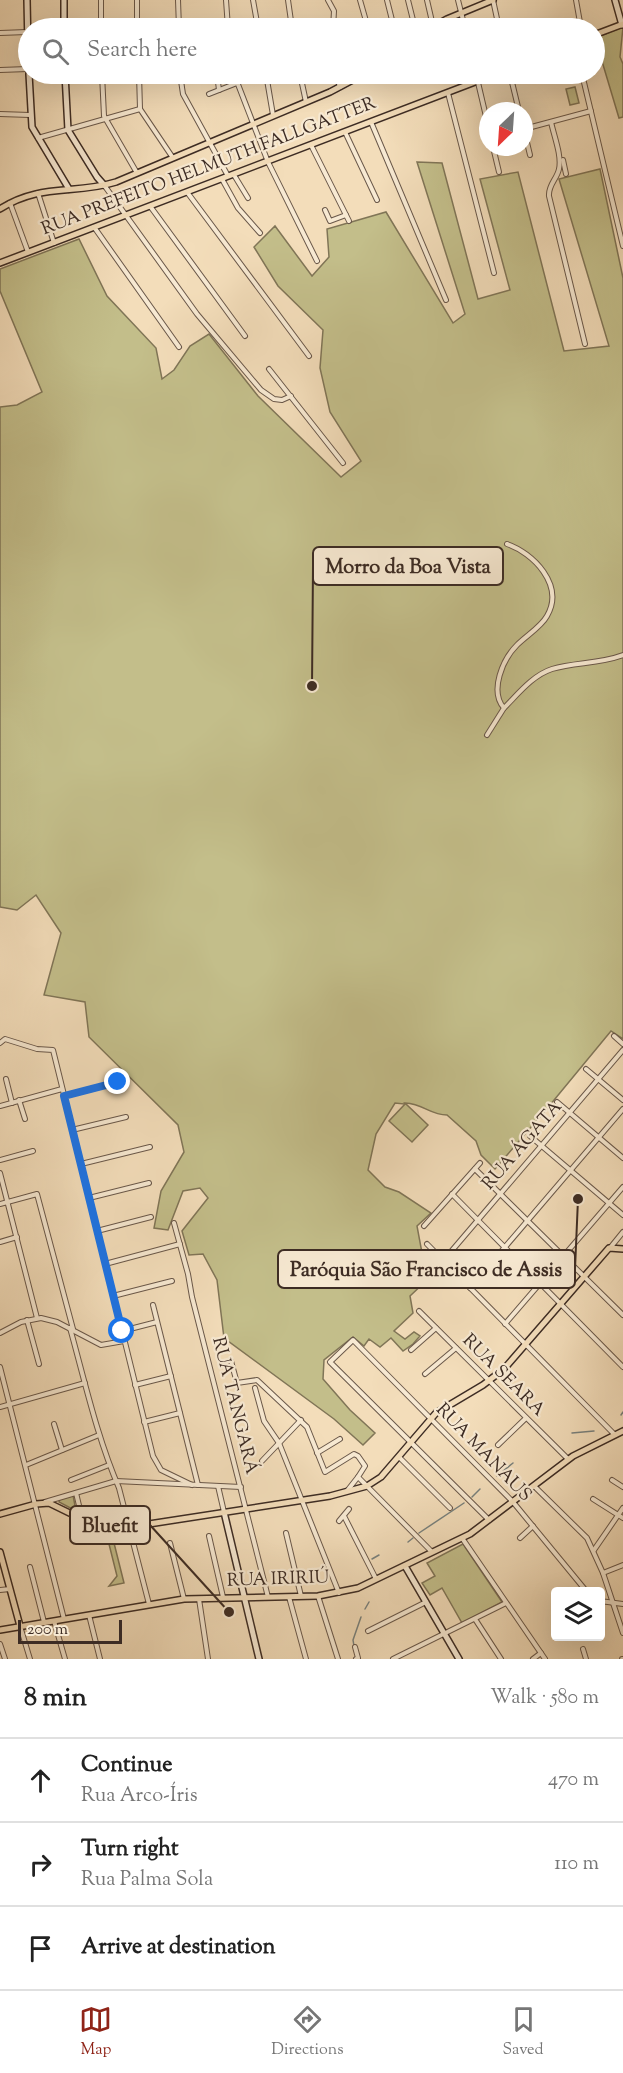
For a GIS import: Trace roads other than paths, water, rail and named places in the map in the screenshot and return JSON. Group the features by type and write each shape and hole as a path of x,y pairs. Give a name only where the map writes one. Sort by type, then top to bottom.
{"main road":[{"path":"451,18 493,0"},
{"path":"605,31 622,25"},
{"path":"0,209 38,192 104,185 210,143 347,84"},
{"name":"RUA PREFEITO HELMUTH FALLGATTER","path":"0,263 469,84"},
{"path":"0,1514 44,1502 103,1527 130,1527 346,1492 367,1486 378,1480 431,1418 445,1407 490,1381 504,1369 609,1248 623,1249"},
{"name":"RUA IRIRIÚ","path":"0,1630 184,1599 318,1596 358,1588 462,1538 490,1520 568,1460 623,1431"},
{"path":"0,1552 20,1626"}],"street":[{"path":"27,0 28,18"},
{"path":"64,0 64,18"},
{"path":"101,0 101,18"},
{"path":"136,0 137,18"},
{"path":"178,0 179,18"},
{"path":"225,0 227,18"},
{"path":"253,0 256,18"},
{"path":"288,0 291,18"},
{"path":"328,0 334,11 334,18"},
{"path":"360,0 365,18"},
{"path":"387,0 392,18"},
{"path":"408,0 412,18"},
{"path":"427,0 430,18"},
{"path":"458,0 462,18"},
{"path":"493,0 497,18"},
{"path":"576,0 579,18"},
{"path":"615,0 622,25"},
{"path":"0,33 18,32"},
{"path":"0,70 18,69"},
{"path":"29,84 32,127 69,189"},
{"path":"66,84 68,129 104,185 197,314 261,390 274,399 282,400 291,396"},
{"path":"103,84 105,119 137,173"},
{"path":"139,84 140,109 173,158"},
{"path":"181,84 182,91 210,143 248,198"},
{"path":"218,84 219,90"},
{"path":"209,94 234,84"},
{"path":"237,84 268,162 317,261"},
{"path":"268,84 274,116"},
{"path":"302,84 306,102"},
{"path":"339,84 340,88"},
{"path":"478,84 482,102"},
{"path":"512,84 517,102"},
{"path":"584,84 623,246"},
{"path":"448,92 494,273"},
{"path":"38,138 140,109"},
{"path":"533,127 591,111"},
{"path":"0,114 30,115"},
{"path":"371,122 446,300"},
{"path":"551,122 567,174"},
{"path":"345,132 377,200"},
{"path":"311,145 349,221"},
{"path":"496,156 500,172"},
{"path":"562,163 548,193 585,344"},
{"path":"222,179 238,208 260,233"},
{"path":"38,192 54,243"},
{"path":"187,192 309,356"},
{"path":"10,203 28,252"},
{"path":"150,206 245,336"},
{"path":"324,210 330,221 346,215"},
{"path":"94,227 179,347"},
{"path":"269,369 343,463"},
{"path":"504,708 497,694 502,671 513,649 547,617 552,601 550,584 541,567 518,548 507,544"},
{"path":"487,735 504,708 538,677 551,669 601,662 623,656"},
{"path":"614,1036 623,1044"},
{"path":"0,1042 5,1039 37,1049 52,1050 153,1456 161,1470 192,1485"},
{"name":"RUA ÁGATA","path":"443,1261 623,1050"},
{"path":"586,1069 623,1100"},
{"path":"6,1079 12,1102"},
{"path":"64,1096 118,1082"},
{"path":"0,1106 62,1089"},
{"path":"20,1100 25,1119"},
{"path":"557,1102 623,1158"},
{"path":"470,1288 623,1109"},
{"path":"72,1130 126,1117"},
{"path":"530,1136 623,1215"},
{"path":"81,1164 150,1147"},
{"path":"0,1160 33,1151"},
{"path":"424,1226 480,1163"},
{"path":"475,1168 623,1315"},
{"path":"0,1173 37,1318"},
{"path":"89,1198 149,1182"},
{"path":"505,1324 623,1187"},
{"path":"0,1204 37,1194 99,1435 130,1527 149,1604"},
{"path":"452,1194 623,1367"},
{"path":"97,1231 151,1217"},
{"name":"RUA TANGARÁ","path":"174,1223 268,1597"},
{"path":"609,1248 623,1232"},
{"path":"0,1242 16,1237"},
{"path":"105,1264 180,1244"},
{"path":"427,1244 615,1435"},
{"path":"113,1296 172,1281"},
{"path":"153,1305 198,1485"},
{"name":"RUA SEARA","path":"419,1311 568,1460"},
{"path":"0,1333 27,1320 37,1318 51,1320 101,1345 124,1341"},
{"path":"27,1320 39,1364"},
{"path":"122,1331 157,1322"},
{"path":"411,1350 436,1328"},
{"name":"RUA MANAUS","path":"411,1442 330,1362 353,1340 513,1502 583,1587"},
{"path":"425,1374 456,1348"},
{"path":"231,1360 237,1383 257,1380 301,1420 309,1431 325,1472 356,1454 365,1466 346,1492"},
{"path":"0,1367 64,1618"},
{"path":"135,1385 171,1376"},
{"path":"0,1407 85,1383"},
{"path":"255,1388 264,1421 279,1443 339,1593"},
{"path":"144,1422 180,1413"},
{"path":"498,1445 526,1418"},
{"path":"262,1461 301,1420"},
{"path":"54,1424 62,1450"},
{"path":"26,1465 99,1435"},
{"path":"317,1453 340,1439"},
{"path":"411,1442 490,1520"},
{"path":"398,1456 450,1508"},
{"path":"71,1480 109,1465"},
{"path":"358,1477 433,1552"},
{"path":"612,1480 623,1487"},
{"path":"44,1502 116,1481 241,1487"},
{"path":"218,1486 259,1659"},
{"path":"534,1486 583,1532 594,1550 623,1633"},
{"path":"76,1493 82,1520"},
{"path":"593,1499 623,1518"},
{"path":"594,1550 623,1508"},
{"path":"339,1521 349,1509"},
{"path":"344,1516 377,1580"},
{"path":"520,1538 533,1526"},
{"path":"286,1533 301,1596"},
{"path":"209,1536 223,1597"},
{"path":"462,1538 545,1659"},
{"path":"170,1543 184,1599"},
{"path":"603,1573 623,1565"},
{"path":"405,1566 459,1659"},
{"path":"30,1567 44,1622"},
{"path":"0,1590 10,1589"},
{"path":"318,1596 338,1659"},
{"path":"289,1597 306,1659"},
{"path":"198,1598 208,1659"},
{"path":"368,1631 426,1602"},
{"path":"605,1602 623,1604"},
{"path":"393,1659 506,1603"},
{"path":"88,1614 100,1659"},
{"path":"475,1619 501,1659"},
{"path":"54,1620 65,1659"},
{"path":"20,1626 30,1659"},
{"path":"0,1644 4,1659"},
{"path":"355,1647 358,1658 356,1659"},
{"path":"583,1649 586,1659"},
{"path":"533,1659 541,1653"}],"waterway":[{"path":"572,1433 594,1431"},
{"path":"497,1476 513,1463"},
{"path":"472,1497 480,1489"},
{"path":"419,1533 464,1503"},
{"path":"408,1542 413,1538"},
{"path":"372,1559 379,1555"},
{"path":"365,1609 369,1602"},
{"path":"354,1646 353,1640 361,1617"}],"place":[{"name":"Morro da Boa Vista","path":"312,686"},
{"name":"Paróquia São Francisco de Assis","path":"578,1199"},
{"name":"Bluefit","path":"229,1612"}]}
